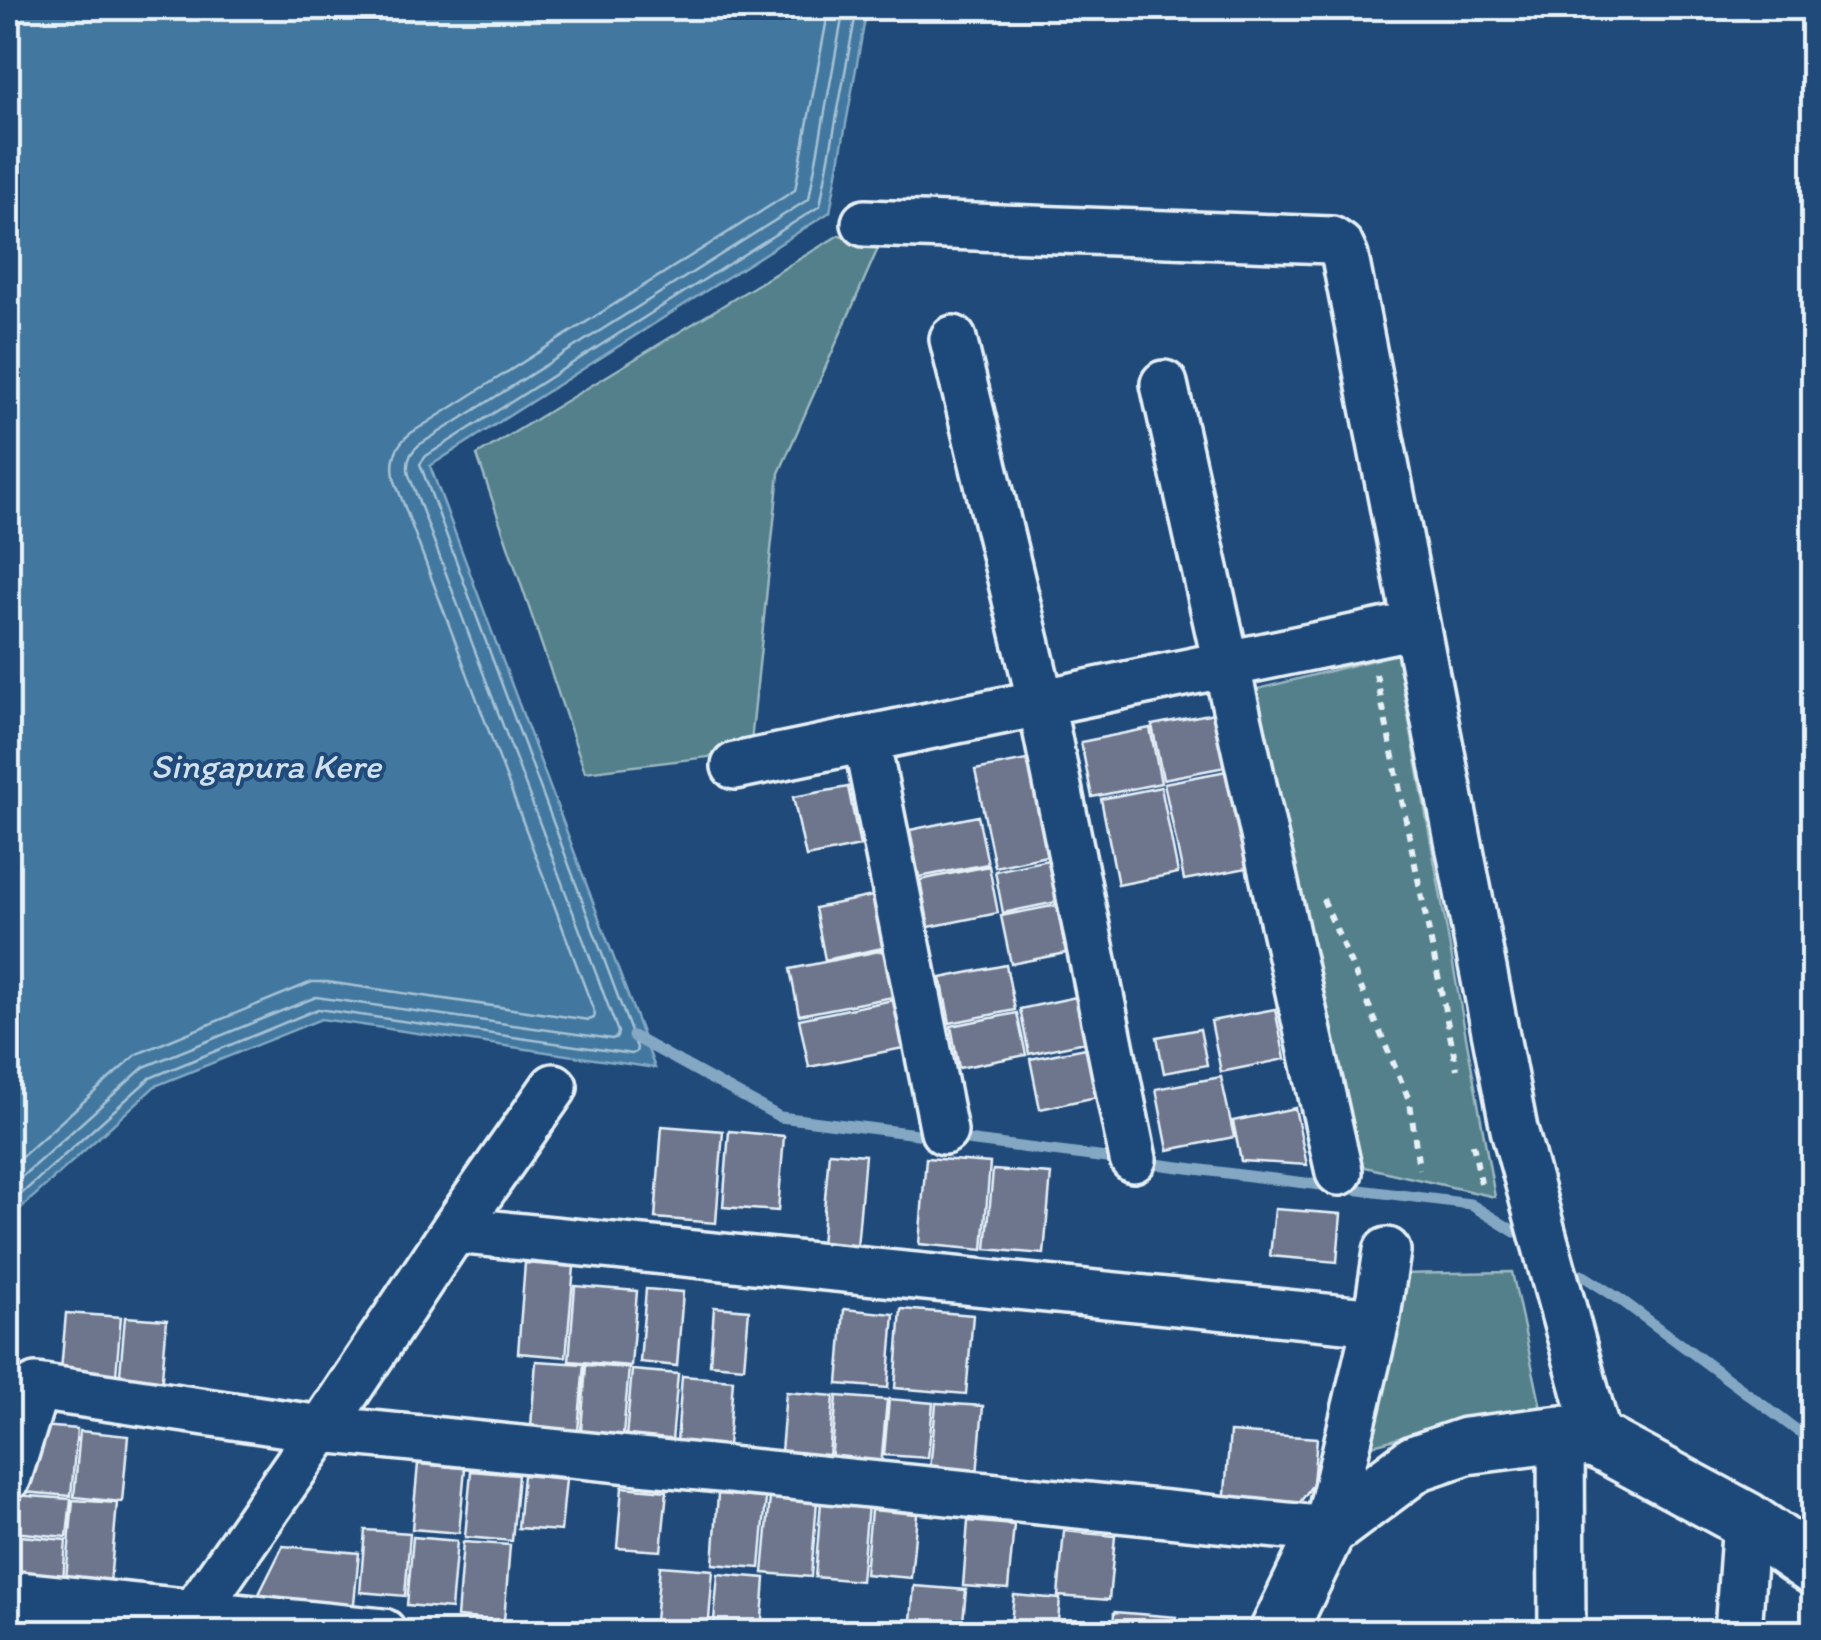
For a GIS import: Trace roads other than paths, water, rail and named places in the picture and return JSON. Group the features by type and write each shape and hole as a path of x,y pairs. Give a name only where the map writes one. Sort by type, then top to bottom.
{"street":[{"path":"866,223 1331,240 1340,246 1514,1129 1580,1437 1562,1632"},
{"path":"954,339 1041,703 1132,1158"},
{"path":"1164,384 1338,1172"},
{"path":"735,766 1416,626"},
{"path":"866,739 944,1131"},
{"path":"187,1623 554,1087"},
{"path":"454,1230 1376,1322"},
{"path":"1278,1632 1327,1530 1376,1322 1387,1251"},
{"path":"8,1478 36,1387 322,1428 1327,1530 1416,1464 1466,1446 1580,1437 1746,1520 1814,1568"},
{"path":"1738,1632 1746,1520"},
{"path":"8,1594 187,1623 383,1632"}],"water":[{"name":"Singapura Kere","path":"8,8 867,8 830,212 430,466 655,1068 321,1019 155,1086 8,1220"}],"waterway":[{"path":"633,1036 780,1117 933,1136"},
{"path":"951,1138 1122,1160"},
{"path":"1140,1162 1470,1204 1515,1232"},
{"path":"1582,1275 1814,1443"}]}
